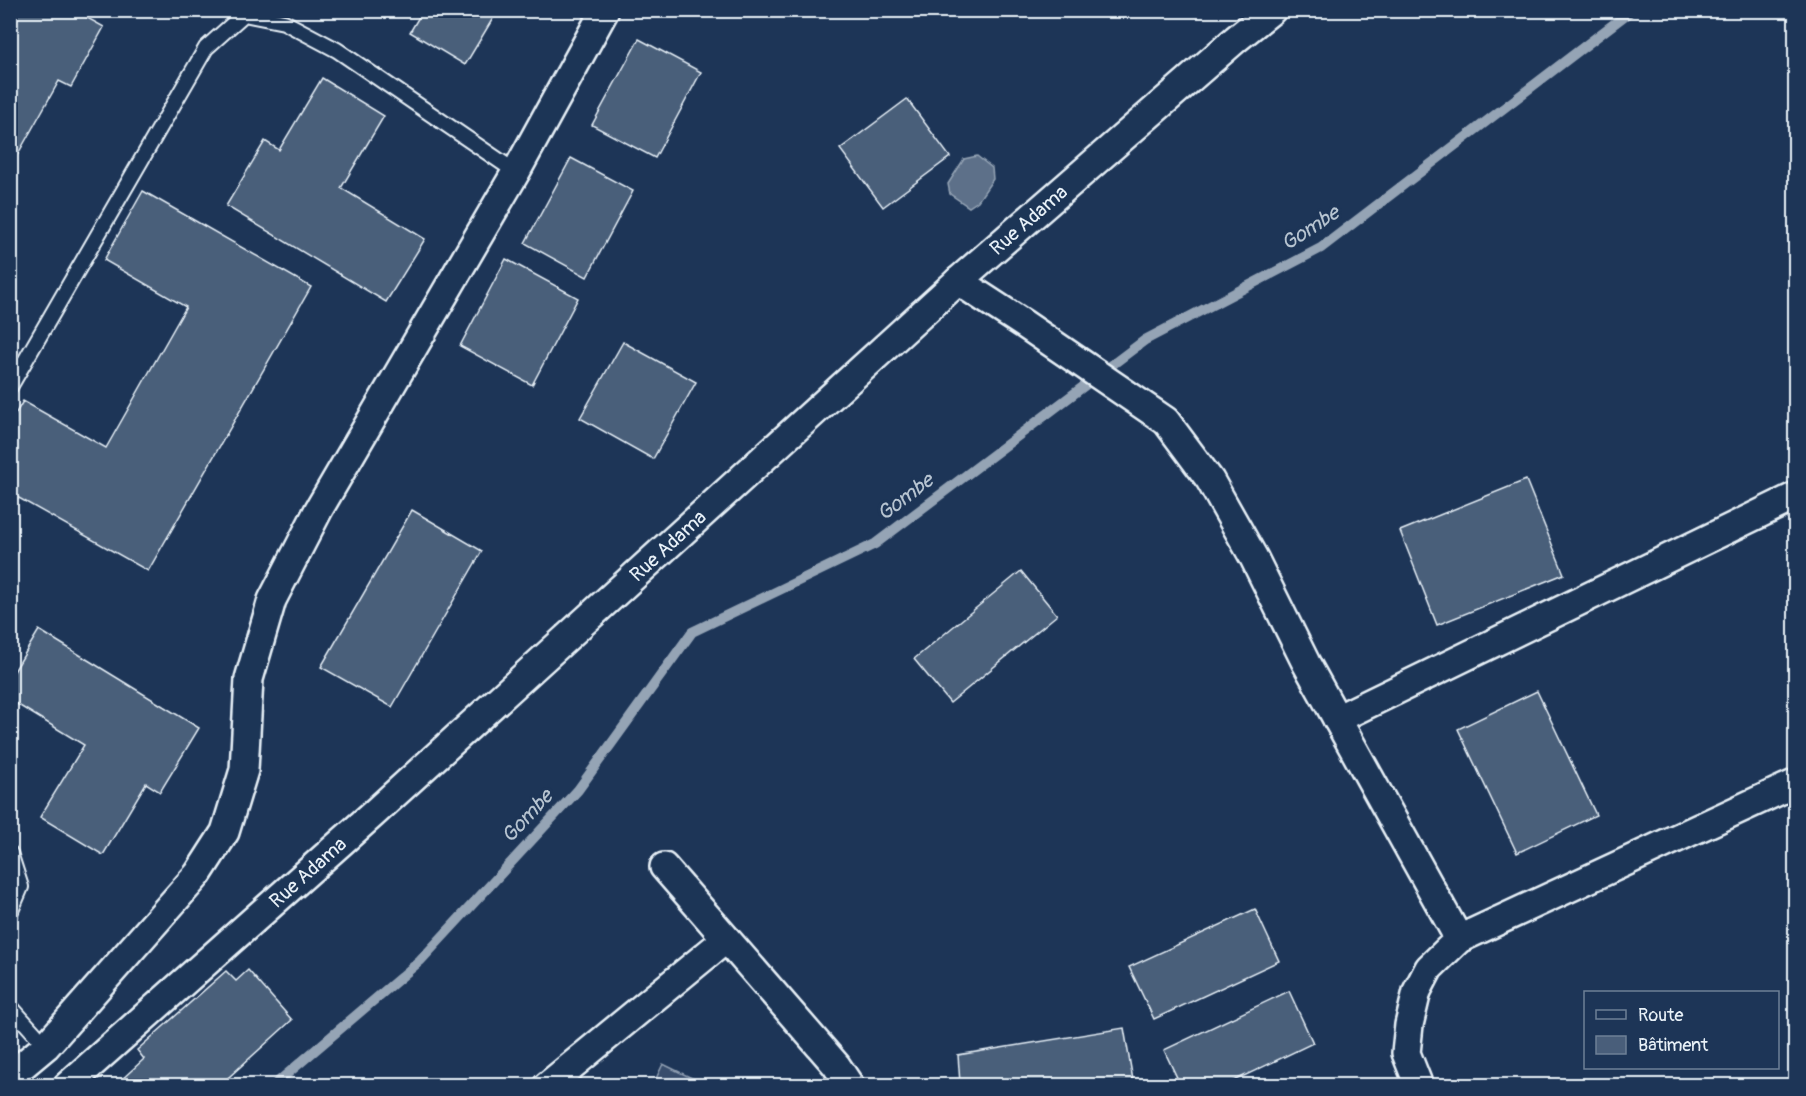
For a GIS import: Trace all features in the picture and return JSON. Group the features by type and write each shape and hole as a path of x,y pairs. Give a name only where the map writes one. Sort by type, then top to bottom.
{"street":[{"path":"10,1076 46,1047 198,873 225,832 244,770 249,679 272,600 320,509 516,172 605,10"},
{"name":"Rue Adama","path":"67,1086 373,814 958,281 1272,10"},
{"path":"958,281 1166,421 1210,480 1254,558 1306,663 1459,939"},
{"path":"1337,718 1796,496"},
{"path":"1419,1086 1406,1053 1409,1025 1417,992 1429,968 1459,939 1796,783"},
{"path":"664,867 836,1065 850,1086"},
{"path":"548,1086 726,939"}],"lane":[{"path":"10,387 206,48 242,12 284,22 337,50 516,172"},
{"path":"10,853 21,886 10,913"},
{"path":"10,1006 46,1047"}],"shaded area":[{"path":"977,156 992,168 993,179 978,201 969,207 950,194 948,184 964,159"},
{"path":"663,1064 706,1085 653,1085"}],"building":[{"path":"10,10 73,10 104,27 71,87 59,81 14,161 10,158"},
{"path":"423,10 498,10 465,65 410,32"},
{"path":"639,39 701,72 655,158 592,125"},
{"path":"322,78 384,116 341,188 425,239 386,302 226,206 265,141 279,150"},
{"path":"907,99 950,157 883,207 840,149"},
{"path":"571,158 633,191 587,277 525,243"},
{"path":"143,191 311,287 148,571 10,493 10,423 23,401 106,448 186,307 104,260"},
{"path":"506,259 578,298 532,385 460,346"},
{"path":"623,342 696,382 653,459 580,418"},
{"path":"1526,480 1564,574 1437,625 1400,531"},
{"path":"412,510 482,551 392,707 321,667"},
{"path":"1021,571 1057,615 950,703 914,659"},
{"path":"39,630 199,728 160,792 146,783 103,855 40,817 84,745 10,700 10,678"},
{"path":"1537,691 1596,815 1517,853 1458,729"},
{"path":"1255,909 1279,961 1154,1019 1129,967"},
{"path":"248,970 292,1020 219,1086 124,1086 120,1081 144,1059 137,1050 226,971 236,981"},
{"path":"1289,991 1313,1043 1223,1086 1181,1086 1164,1050"},
{"path":"1124,1028 1134,1086 958,1086 960,1083 958,1055"}],"waterway":[{"name":"Gombe","path":"273,1086 420,961 578,790 692,632 875,544 1145,340 1321,248 1632,10"}]}
